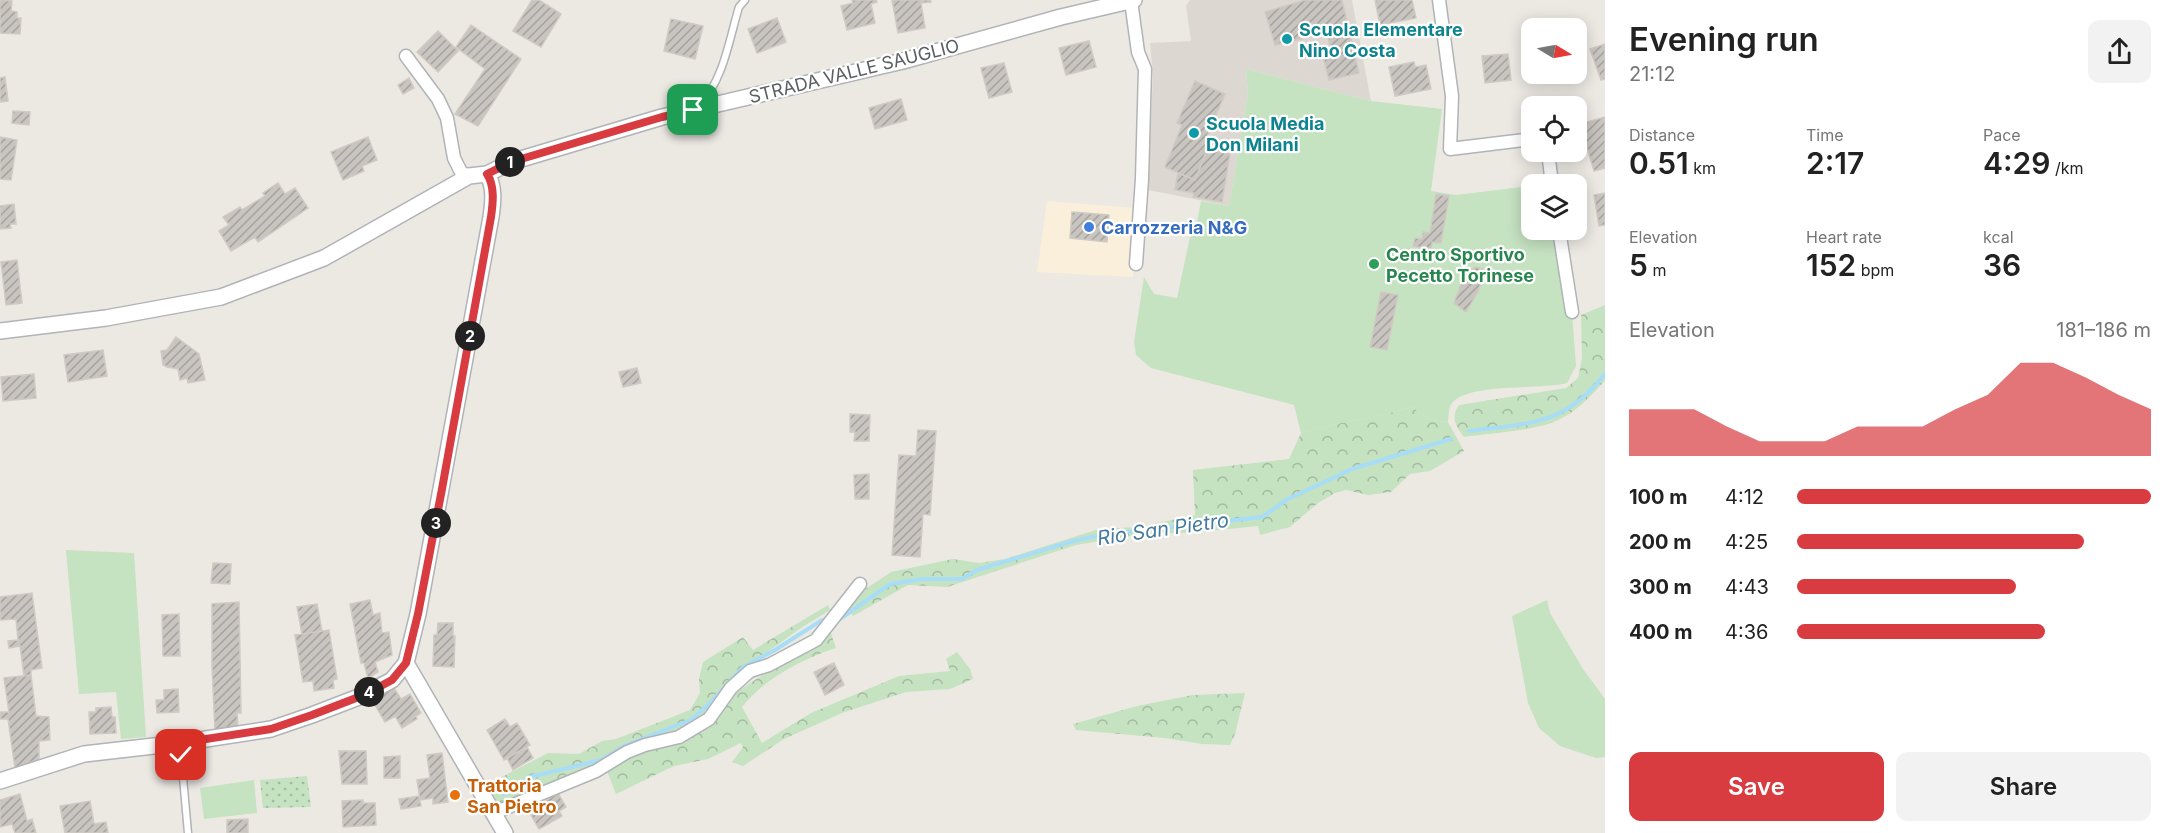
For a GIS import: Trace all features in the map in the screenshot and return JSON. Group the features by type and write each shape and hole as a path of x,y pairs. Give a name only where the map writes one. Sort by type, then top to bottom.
{"street":[{"name":"STRADA VALLE SAUGLIO","path":"0,331 106,318 221,297 324,258 469,176 487,174 511,162 662,117 903,61 1061,17 1133,0"},
{"path":"1133,0 1138,52 1145,69 1142,178 1136,264"},
{"path":"1438,0 1452,96 1450,149 1521,140"},
{"path":"406,57 438,99 447,118 454,158 461,172 469,176"},
{"path":"0,781 84,754 180,743 271,729 364,695 392,680 406,663 438,512 491,217 493,196 490,178 487,174"},
{"path":"1561,240 1572,312"},
{"path":"494,813 596,771 627,752 679,737 710,719 731,688 750,671 769,665 816,640 860,584"},
{"path":"406,663 506,833"}],"lane":[{"path":"693,110 707,98 715,84 739,7 745,0"},
{"path":"180,743 188,833"}],"shaded area":[{"path":"1190,0 1352,0 1371,101 1246,69 1248,94 1229,206 1148,190 1153,75 1150,43 1191,41 1186,6"},
{"path":"1047,201 1135,208 1133,277 1037,272"}],"green space":[{"name":"Centro Sportivo Pecetto Torinese","path":"1246,69 1371,101 1442,109 1431,191 1456,195 1521,187 1521,240 1561,240 1572,312 1576,366 1567,383 1493,389 1465,395 1451,404 1448,422 1430,420 1412,407 1301,433 1294,405 1151,368 1136,355 1134,342 1144,277 1154,294 1177,298 1193,223 1197,222 1201,201 1229,206 1248,94"},
{"path":"1605,305 1605,381 1583,403 1565,417 1548,424 1464,437 1455,422 1456,409 1459,405 1566,388 1578,378 1582,359 1581,315"},
{"path":"1412,407 1430,420 1448,422 1464,451 1430,471 1410,474 1391,492 1368,495 1346,490 1335,493 1318,503 1290,527 1260,535 1258,526 1137,535 1076,545 947,587 908,585 853,616 849,610 861,592 891,572 953,559 979,563 1005,559 1099,529 1139,527 1195,515 1193,470 1289,459 1301,433"},
{"path":"66,550 134,553 146,737 121,739 116,692 79,694"},
{"path":"1547,600 1550,613 1583,669 1605,699 1605,757 1596,758 1560,746 1539,728 1528,703 1512,616"},
{"path":"828,605 830,610 762,656 727,687 710,712 677,730 644,741 603,763 507,802 497,803 488,787 502,777 548,753 579,754 602,741 616,739 690,710 700,693 699,679 703,662 743,637 753,650"},
{"path":"830,631 836,648 784,671 761,688 742,707 762,743 811,713 899,676 950,671 946,659 957,652 970,669 973,679 950,689 906,692 842,713 784,739 743,766 732,762 743,747 741,743 708,759 674,766 616,794 607,771 628,756 679,740 732,695"},
{"path":"1245,693 1230,745 1076,730 1073,724 1137,706 1193,695"},
{"path":"307,776 311,807 263,808 260,780"},
{"path":"254,780 257,813 204,819 200,788"}],"building":[{"path":"0,0 12,1 11,11 17,12 17,18 21,18 20,34 0,33"},
{"path":"532,0 539,0 561,14 541,47 513,31"},
{"path":"852,0 876,0 877,2 871,4 875,23 847,30 841,6 853,3"},
{"path":"892,0 930,0 931,2 921,3 925,28 898,33"},
{"name":"Scuola Elementare Nino Costa","path":"1305,0 1342,0 1359,73 1329,80 1322,53 1331,50 1327,33 1275,45 1265,12"},
{"path":"1375,0 1412,0 1416,18 1380,25"},
{"path":"777,18 786,42 757,53 748,29"},
{"path":"671,19 703,26 695,59 664,51"},
{"path":"471,25 521,59 478,126 455,114 485,69 456,47"},
{"path":"438,31 458,51 438,72 417,52"},
{"path":"1089,41 1096,67 1066,75 1059,48"},
{"path":"1605,44 1605,79 1601,80 1590,49"},
{"path":"1508,54 1511,80 1485,83 1482,56"},
{"path":"1414,62 1415,67 1426,65 1431,89 1395,96 1389,67"},
{"path":"1004,63 1012,92 989,98 981,68"},
{"path":"5,77 8,101 0,102 0,78"},
{"path":"409,78 414,88 403,94 398,85"},
{"name":"Scuola Media Don Milani","path":"1195,81 1225,94 1207,136 1212,138 1195,180 1165,167 1182,125 1177,123"},
{"path":"901,99 907,120 875,129 869,108"},
{"path":"13,111 30,112 29,125 12,123"},
{"path":"1605,117 1605,168 1594,171 1587,148 1587,122"},
{"path":"0,137 17,140 11,180 0,179"},
{"path":"368,137 377,160 362,166 364,171 343,180 331,152"},
{"path":"1207,149 1230,154 1222,202 1193,197 1194,193 1175,190 1178,173 1195,180"},
{"path":"278,183 285,194 295,188 308,208 258,242 255,237 231,251 219,231 229,225 223,217 240,207 242,210 265,196 263,193"},
{"path":"1605,193 1605,225 1599,226 1594,195"},
{"path":"1436,194 1449,196 1441,243 1432,242 1431,250 1413,246 1415,238 1422,239 1423,232 1430,233"},
{"path":"14,204 16,224 10,224 11,228 0,229 0,206"},
{"name":"Carrozzeria N&G","path":"1072,212 1109,215 1107,242 1070,238"},
{"path":"17,260 22,303 6,305 1,262"},
{"path":"1476,267 1485,270 1478,292 1466,312 1454,303 1465,274"},
{"path":"1381,292 1398,295 1387,350 1370,347"},
{"path":"176,337 199,354 205,380 188,383 187,378 180,380 178,369 163,365 161,351 167,350"},
{"path":"103,350 107,376 68,382 64,355"},
{"path":"637,368 641,383 623,387 619,372"},
{"path":"34,374 36,398 3,401 1,377"},
{"path":"850,414 870,415 869,441 854,441 855,432 850,432"},
{"path":"918,430 936,431 930,515 923,514 920,557 892,555 899,455 916,456"},
{"path":"869,474 869,499 855,499 854,475"},
{"path":"213,563 231,564 230,584 211,583"},
{"path":"32,593 42,668 31,670 31,675 24,676 20,646 9,648 8,641 18,640 16,619 0,620 0,597"},
{"path":"370,600 373,615 380,613 382,633 389,632 392,655 375,662 378,672 368,678 364,663 361,663 350,604"},
{"path":"239,602 241,713 237,713 238,727 215,731 212,604"},
{"path":"317,604 322,631 302,634 297,607"},
{"path":"179,614 180,656 163,656 162,615"},
{"path":"438,623 453,623 454,667 433,666 434,635 437,635"},
{"path":"329,630 337,679 333,680 334,688 314,691 313,681 303,682 295,635"},
{"path":"834,663 844,685 825,695 814,672"},
{"path":"31,675 36,716 49,717 50,740 39,741 39,759 15,768 8,719 0,719 0,712 9,712 4,678"},
{"path":"394,688 401,699 410,694 421,713 416,716 417,719 402,728 395,716 385,722 372,700"},
{"path":"178,689 179,712 157,713 156,700 164,700 164,690"},
{"path":"111,707 112,717 115,717 116,733 90,734 89,712 96,712 96,708"},
{"path":"505,719 510,727 517,723 530,745 504,760 487,730"},
{"path":"527,747 533,758 513,770 507,758"},
{"path":"339,751 366,751 367,784 342,784"},
{"path":"442,753 448,802 433,804 433,798 420,800 417,780 430,778 427,755"},
{"path":"400,756 400,778 384,778 384,757"},
{"path":"558,793 566,807 559,811 562,816 539,829 528,810"},
{"path":"20,794 27,821 32,819 36,833 15,833 12,824 0,827 0,800"},
{"path":"419,796 421,806 401,809 399,799"},
{"path":"363,800 363,803 375,803 376,825 343,827 342,801"},
{"path":"90,801 94,824 106,822 108,833 65,833 60,806"},
{"path":"248,819 248,833 227,833 227,820"}],"waterway":[{"name":"Rio San Pietro","path":"1469,431 1528,423 1560,413 1575,404 1605,374"},
{"name":"Rio San Pietro","path":"840,619 890,584 923,579 962,579 977,570 1073,541 1107,534 1262,517 1288,499 1352,469 1451,439"},
{"name":"Rio San Pietro","path":"503,794 530,777 601,760 626,745 691,720 743,667 822,620"}],"place":[{"name":"Scuola Elementare Nino Costa","path":"1287,39"},
{"name":"Scuola Media Don Milani","path":"1194,133"},
{"name":"Carrozzeria N&G","path":"1089,227"},
{"name":"Centro Sportivo Pecetto Torinese","path":"1374,264"},
{"name":"Trattoria San Pietro","path":"455,795"}],"route":[{"path":"181,755 180,743 271,729 364,695 392,680 406,663 418,614 442,489 491,217 493,196 490,178 487,174 511,162 693,110"}]}
